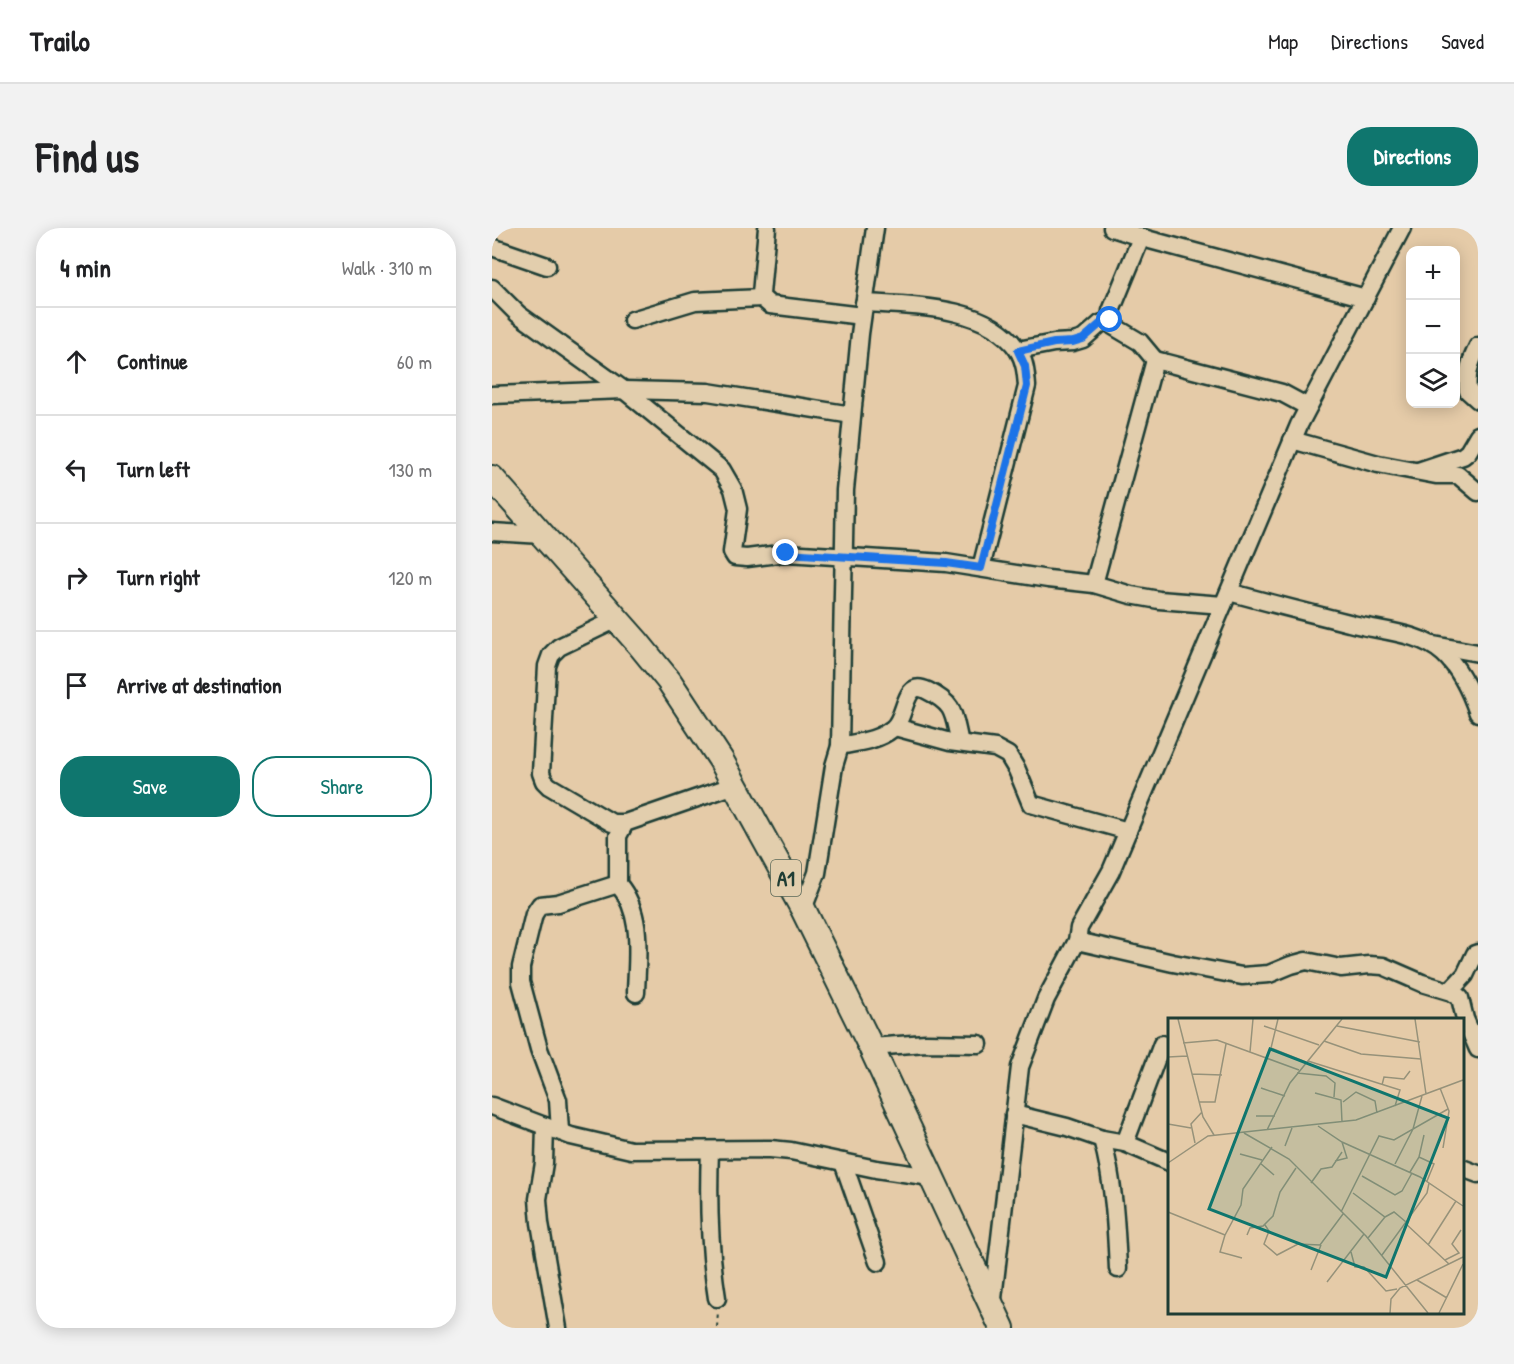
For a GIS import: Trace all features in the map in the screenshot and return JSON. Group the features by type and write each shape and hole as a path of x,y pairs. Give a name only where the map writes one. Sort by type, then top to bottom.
{"highway":[{"name":"A1","path":"492,478 669,681 716,751 803,909 997,1318"}],"street":[{"path":"762,298 767,228"},
{"path":"803,909 817,873 834,766 840,746 845,490 863,309 874,228"},
{"path":"1112,228 1149,235 1366,298"},
{"path":"997,1318 1020,1067 1046,999 1077,941 1079,928 1111,871 1292,441 1402,228"},
{"path":"1149,235 1111,311 1110,320 1113,326 1140,342 1155,360 1282,393 1308,407"},
{"path":"492,247 547,266"},
{"path":"492,288 518,314 624,390 722,470 728,478 738,509 732,552 735,557 747,558 786,553 946,563 1094,584 1131,595 1159,600 1226,599 1390,630 1428,643 1478,653"},
{"path":"632,320 695,301 762,298 770,304 863,309 922,308 960,314 983,321 1000,332 1018,351 1025,366 1027,386 981,568"},
{"path":"1018,351 1083,339 1100,324 1110,320"},
{"path":"1478,346 1466,378 1468,391 1478,400"},
{"path":"1094,584 1155,360"},
{"path":"492,395 624,390 708,392 852,415"},
{"path":"1418,472 1462,456 1468,452 1478,435"},
{"path":"1292,441 1378,464 1436,475 1458,475 1478,492"},
{"path":"492,532 542,535"},
{"path":"617,619 559,646 551,655 547,666 541,773 549,786 619,827"},
{"path":"1428,643 1444,653 1460,675 1478,713"},
{"path":"840,746 874,740 895,727 910,693 915,688 921,688 944,699 950,705 960,743"},
{"path":"895,727 960,743 995,748 1008,755 1031,804 1128,831"},
{"path":"619,827 735,785"},
{"path":"619,827 618,884 628,896 635,914 638,938 636,993"},
{"path":"558,1328 538,1199 558,1100 539,1049 521,982 521,967 534,914 540,905 558,903 618,884"},
{"path":"1077,941 1242,976 1269,974 1306,962 1341,968 1383,966 1422,983 1450,991 1460,998 1465,1020 1478,1049"},
{"path":"1450,991 1465,975 1475,954 1478,953"},
{"path":"870,1047 926,1042 979,1044"},
{"path":"1125,1143 1162,1044"},
{"path":"492,1106 552,1129 631,1150 770,1149 791,1151 876,1170 931,1177"},
{"path":"1014,1114 1067,1127 1102,1139 1125,1143 1168,1162"},
{"path":"1102,1139 1114,1201 1118,1269"},
{"path":"710,1150 708,1212 717,1298"},
{"path":"843,1162 878,1262"},
{"path":"1463,1169 1478,1174"}],"path":[{"path":"717,1298 717,1328"}],"route":[{"path":"786,553 946,563 981,568 1027,386 1025,366 1018,351 1083,339 1100,324 1110,320"}]}
